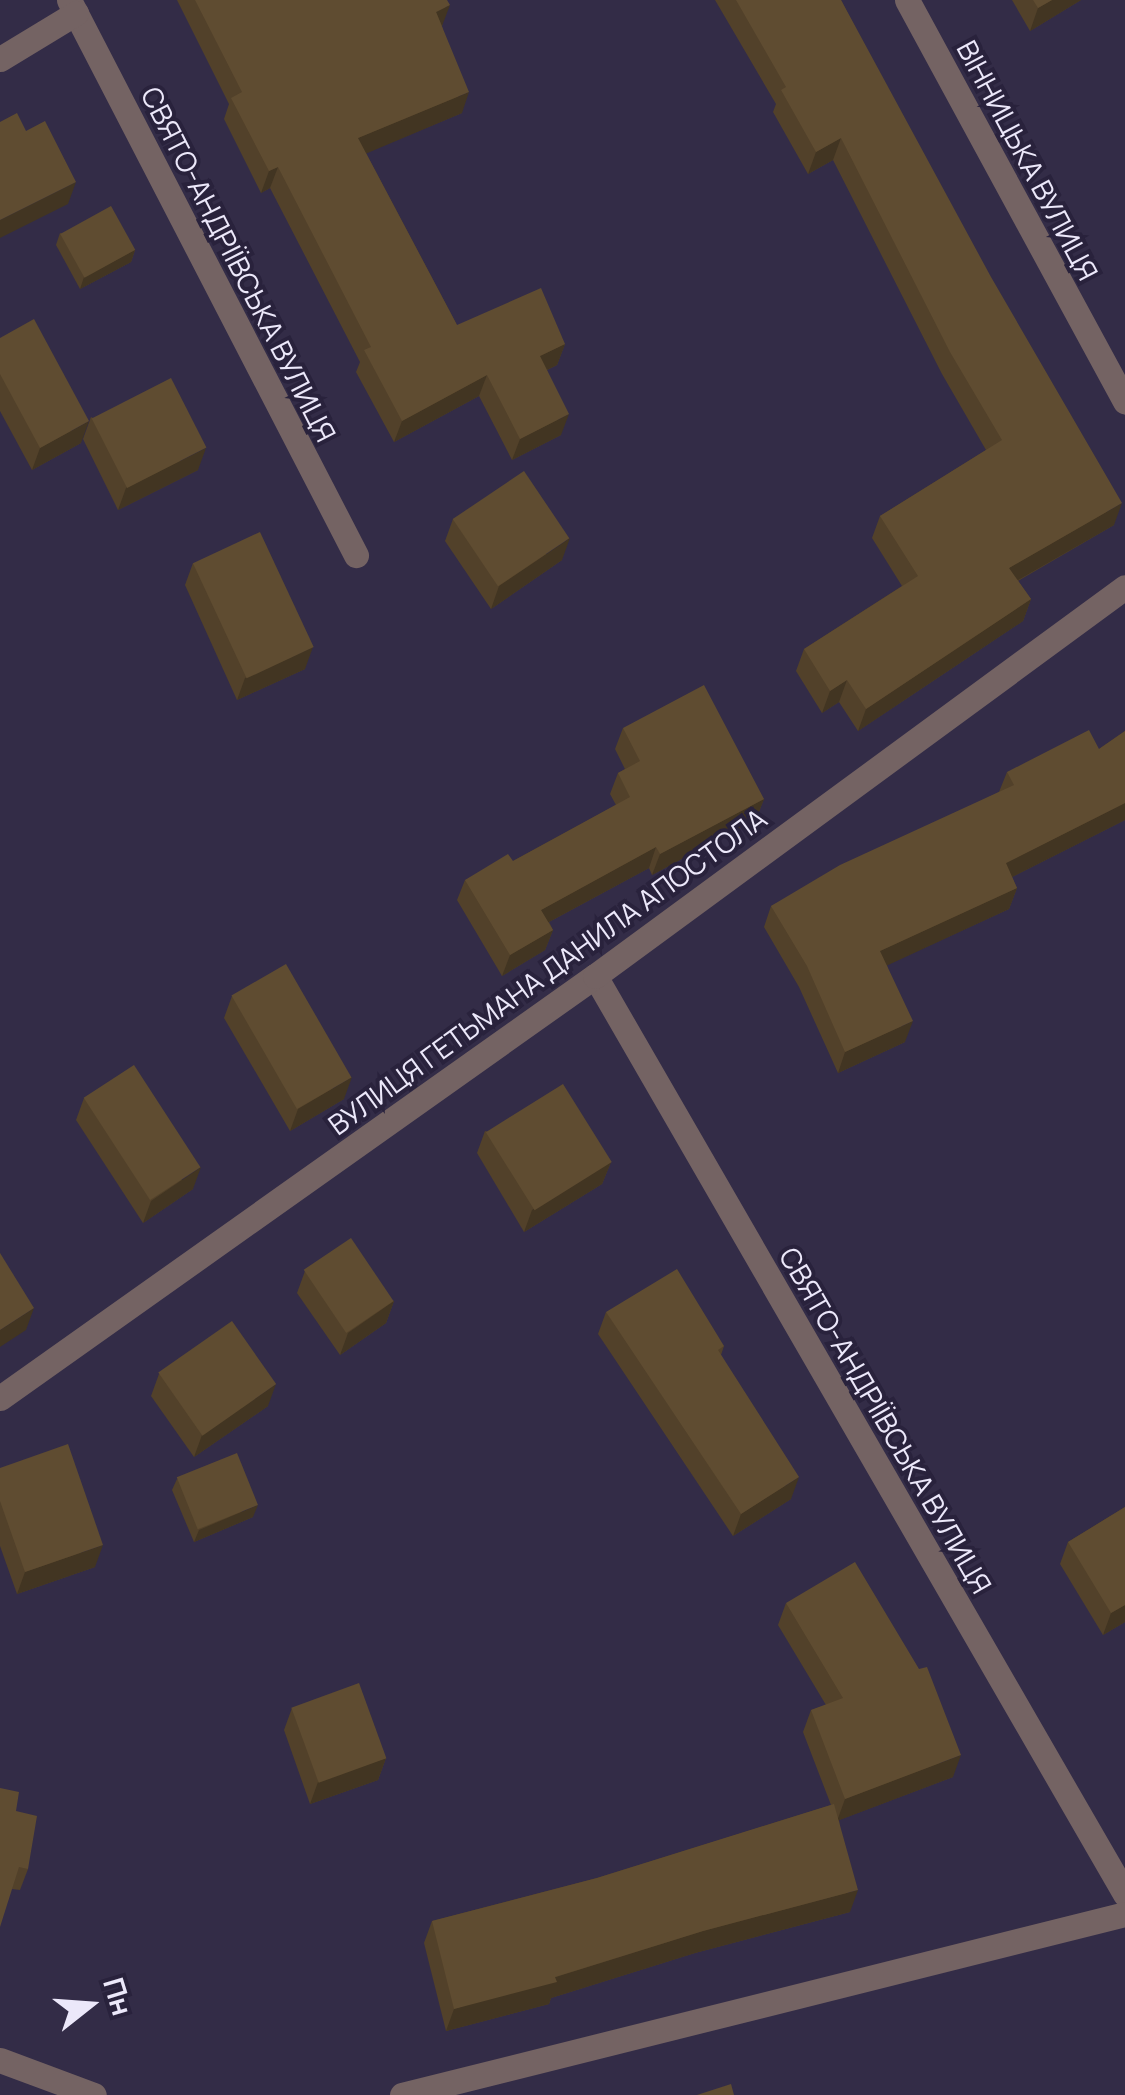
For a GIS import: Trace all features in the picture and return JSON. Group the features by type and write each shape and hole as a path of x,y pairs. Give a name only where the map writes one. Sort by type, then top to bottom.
{"street":[{"name":"ВІННИЦЬКА ВУЛИЦЯ","path":"907,0 1125,402"},
{"path":"0,59 73,7"},
{"name":"СВЯТО-АНДРІЇВСЬКА ВУЛИЦЯ","path":"73,7 356,555"},
{"name":"ВУЛИЦЯ ГЕТЬМАНА ДАНИЛА АПОСТОЛА","path":"0,1398 595,976 1125,587"},
{"name":"СВЯТО-АНДРІЇВСЬКА ВУЛИЦЯ","path":"595,976 1125,1894"},
{"path":"402,2095 1125,1914"},
{"path":"0,2060 94,2095"}],"building":[{"path":"195,0 447,0 450,5 436,12 469,92 358,138 457,325 541,288 565,344 540,356 569,414 520,439 487,375 402,421 364,350 371,347 278,167 269,171 231,98 242,92"},
{"path":"736,0 841,0 991,277 1122,503 1009,568 1031,599 866,709 847,680 830,691 804,649 918,576 880,516 1002,440 950,352 841,138 816,152 781,90 786,87"},
{"path":"1033,0 1052,0 1038,8"},
{"path":"17,113 26,131 45,121 76,182 0,220 0,122"},
{"path":"111,206 135,250 85,278 60,234"},
{"path":"34,319 89,421 40,448 0,374 0,338"},
{"path":"171,378 206,447 127,488 92,418"},
{"path":"524,471 569,538 498,586 453,519"},
{"path":"260,532 314,647 247,678 193,563"},
{"path":"704,685 764,799 660,854 656,847 541,910 553,930 510,955 465,880 508,854 513,861 630,797 618,773 640,761 623,728"},
{"path":"1089,730 1099,749 1125,731 1125,803 1006,863 1017,888 880,951 913,1021 845,1052 807,966 771,906 840,865 1014,785 1007,772"},
{"path":"286,964 352,1077 297,1109 231,995"},
{"path":"134,1065 200,1167 150,1200 84,1098"},
{"path":"563,1084 612,1162 535,1210 486,1132"},
{"path":"351,1238 393,1301 346,1333 304,1270"},
{"path":"0,1253 34,1308 0,1330"},
{"path":"677,1269 724,1346 718,1350 799,1477 741,1514 606,1312"},
{"path":"232,1321 276,1384 202,1436 158,1373"},
{"path":"68,1444 103,1545 25,1572 0,1501 0,1468"},
{"path":"237,1453 258,1505 198,1529 177,1477"},
{"path":"1125,1507 1125,1605 1111,1613 1068,1542"},
{"path":"855,1562 919,1669 927,1667 961,1755 845,1799 811,1710 843,1698 786,1603"},
{"path":"359,1683 386,1758 319,1783 291,1708"},
{"path":"0,1788 19,1792 16,1811 37,1816 28,1869 19,1867 0,1927"},
{"path":"834,1804 858,1890 703,1931 555,1977 557,1982 454,2009 432,1921 597,1878"},
{"path":"731,2084 734,2095 697,2095"}]}
